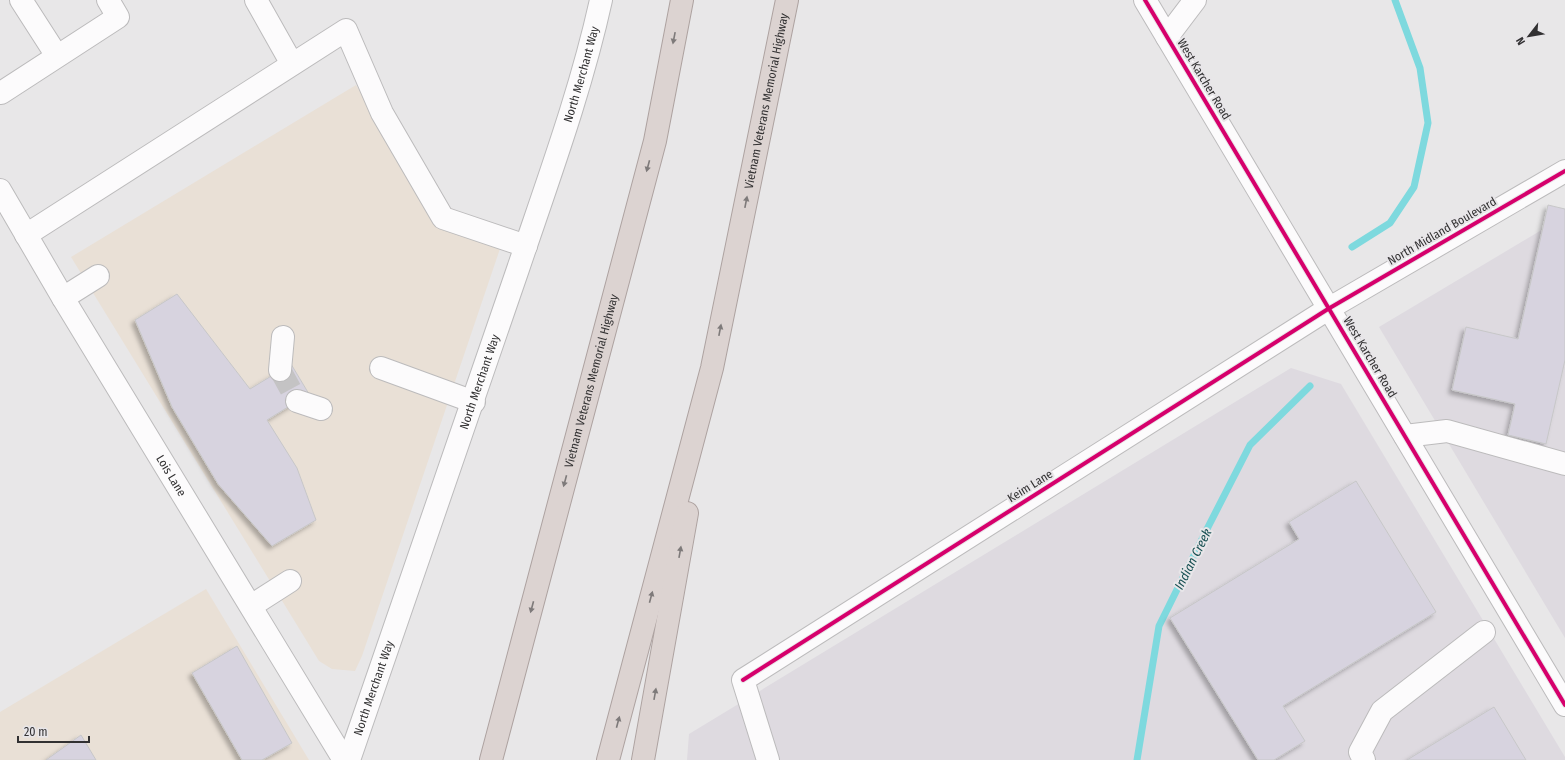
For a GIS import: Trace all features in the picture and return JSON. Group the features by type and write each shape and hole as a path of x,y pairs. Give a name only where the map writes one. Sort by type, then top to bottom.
{"highway":[{"name":"Vietnam Veterans Memorial Highway","path":"492,760 655,141 682,0"},
{"name":"Vietnam Veterans Memorial Highway","path":"608,760 712,368 787,0"},
{"path":"644,760 712,368"}],"street":[{"path":"21,0 58,56"},
{"path":"0,93 118,17 108,0"},
{"path":"256,0 292,64"},
{"name":"North Merchant Way","path":"349,760 474,402 526,246 582,73 601,0"},
{"name":"West Karcher Road","path":"1145,0 1405,436 1558,680 1565,705"},
{"path":"1167,36 1195,0"},
{"path":"26,235 346,30 382,113 443,218 526,246"},
{"name":"North Midland Boulevard","path":"1328,309 1565,171"},
{"name":"Lois Lane","path":"0,190 63,298 344,760"},
{"path":"63,298 98,276"},
{"name":"Keim Lane","path":"768,760 743,680 1328,309"},
{"path":"280,370 283,337"},
{"path":"381,368 474,402"},
{"path":"298,401 321,408"},
{"path":"1405,436 1447,431 1565,464"},
{"path":"251,606 290,581"},
{"path":"1364,760 1360,752 1382,711 1484,632"}],"shaded area":[{"path":"356,85 424,197 506,231 362,656 355,671 332,669 319,661 71,257"},
{"path":"1565,216 1565,638 1379,327"},
{"path":"1291,368 1341,384 1565,757 1565,760 687,760 689,734"},
{"path":"206,589 309,760 0,760 0,712"}],"building":[{"path":"1548,205 1565,209 1565,360 1546,444 1508,435 1515,404 1452,390 1466,327 1518,339"},
{"path":"177,294 250,389 291,364 309,394 267,420 297,468 316,520 272,546 218,484 172,407 135,320"},
{"path":"1356,481 1436,612 1283,706 1305,741 1274,760 1258,760 1170,618 1299,539 1289,522"},
{"path":"237,646 292,743 262,760 242,760 192,673"},
{"path":"1494,707 1526,760 1407,760"},
{"path":"81,735 96,760 46,760"}],"waterway":[{"name":"Indian Creek","path":"1352,247 1390,223 1414,187 1428,123 1420,68 1395,0"},
{"name":"Indian Creek","path":"1137,760 1159,626 1250,445 1310,386"}],"tunnel":[{"path":"280,370 297,401"}],"cycle path":[{"path":"1145,0 1565,705"},
{"path":"743,680 1328,309 1565,171"}]}
